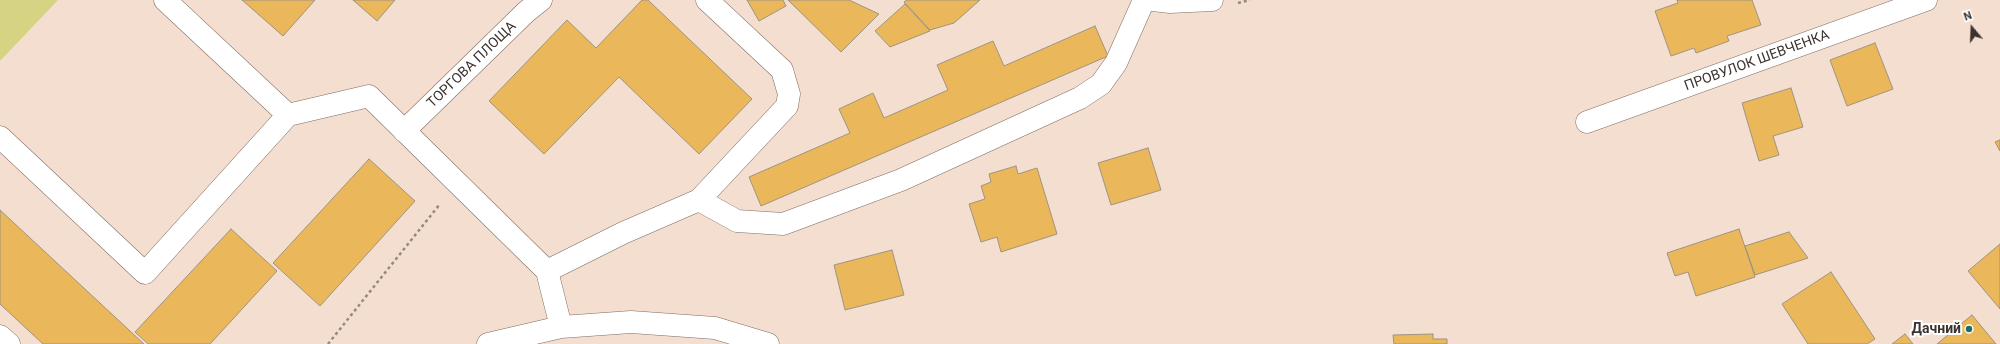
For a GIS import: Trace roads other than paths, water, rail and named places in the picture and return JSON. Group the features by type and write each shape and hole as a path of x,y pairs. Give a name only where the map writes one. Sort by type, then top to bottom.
{"street":[{"path":"165,0 288,116"},
{"name":"ТОРГОВА ПЛОЩА","path":"404,131 526,12 541,0"},
{"path":"547,272 623,232 699,200 787,106 789,94 782,70 707,0"},
{"path":"699,200 736,221 782,224 901,180 1080,98 1100,84 1116,63 1144,0"},
{"path":"1153,0 1170,2 1212,0"},
{"name":"ПРОВУЛОК ШЕВЧЕНКА","path":"1587,122 1926,0"},
{"path":"0,137 146,273 288,116 369,96 547,272 561,327"},
{"path":"488,344 561,327 631,322 715,328 768,344"},
{"path":"0,336 9,344"}],"place":[{"name":"Дачний","path":"1969,329"}]}
